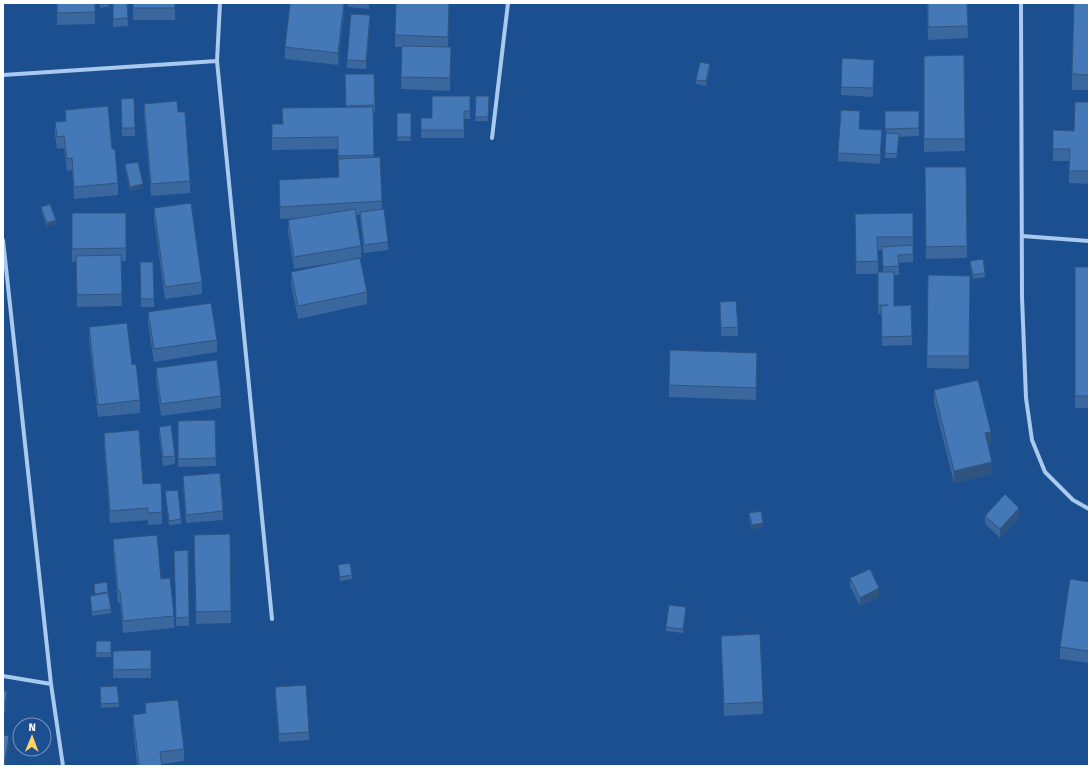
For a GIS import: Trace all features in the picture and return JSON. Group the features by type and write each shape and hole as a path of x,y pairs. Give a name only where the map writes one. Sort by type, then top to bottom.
{"street":[{"path":"220,3 217,61 272,619"},
{"path":"492,138 508,3"},
{"path":"1021,3 1022,296 1026,398 1032,440 1045,472 1073,500 1089,509"},
{"path":"3,75 217,61"},
{"path":"1022,236 1089,241"},
{"path":"3,240 51,684 63,766"},
{"path":"3,676 51,684"}],"building":[{"path":"57,3 95,3 95,12 57,13"},
{"path":"113,3 127,3 128,18 113,19"},
{"path":"133,3 175,3 175,8 133,8"},
{"path":"290,3 344,4 338,53 285,47"},
{"path":"396,3 449,3 448,37 395,35"},
{"path":"928,3 967,3 968,26 928,27"},
{"path":"1074,3 1089,3 1089,75 1072,74"},
{"path":"351,14 370,15 366,61 347,60"},
{"path":"402,46 451,47 450,78 401,77"},
{"path":"964,55 965,139 924,139 924,56"},
{"path":"842,58 874,60 873,88 841,87"},
{"path":"700,62 710,64 706,81 696,80"},
{"path":"345,74 374,74 375,105 346,106"},
{"path":"432,96 470,96 470,111 464,111 464,130 421,130 421,118 432,118"},
{"path":"476,96 489,96 488,117 475,117"},
{"path":"134,98 135,128 122,128 121,99"},
{"path":"177,101 178,112 185,112 190,181 151,184 144,104"},
{"path":"1075,102 1089,102 1089,171 1069,171 1070,149 1053,149 1053,130 1074,131"},
{"path":"108,106 112,149 115,149 118,183 74,187 72,158 67,159 64,136 57,137 55,122 66,121 65,110"},
{"path":"373,107 374,155 338,156 338,137 272,138 272,124 283,124 282,108"},
{"path":"841,110 860,111 859,129 882,130 880,155 838,153"},
{"path":"885,111 919,111 919,128 885,129"},
{"path":"397,113 411,113 411,137 397,137"},
{"path":"886,133 899,134 897,154 885,153"},
{"path":"380,157 382,201 280,207 279,180 339,177 338,159"},
{"path":"138,162 143,184 130,187 125,164"},
{"path":"925,167 966,167 967,246 926,247"},
{"path":"191,203 202,282 165,287 154,208"},
{"path":"50,204 56,220 47,223 41,207"},
{"path":"355,209 361,246 294,257 288,220"},
{"path":"384,209 388,242 364,245 360,212"},
{"path":"72,213 126,213 126,248 72,249"},
{"path":"913,213 913,237 877,237 878,261 856,262 855,214"},
{"path":"913,245 913,254 898,255 899,266 883,267 882,247"},
{"path":"121,255 122,294 77,295 76,256"},
{"path":"360,258 367,292 298,306 291,272"},
{"path":"983,259 985,273 973,275 970,261"},
{"path":"140,262 153,262 154,299 141,299"},
{"path":"1075,267 1089,267 1089,396 1075,396"},
{"path":"878,272 894,272 894,306 911,305 912,336 882,337 881,306 888,305 878,305"},
{"path":"928,275 970,276 969,356 927,356"},
{"path":"736,301 738,327 721,328 720,302"},
{"path":"211,303 217,340 154,349 148,312"},
{"path":"127,323 132,365 136,364 140,400 98,405 89,327"},
{"path":"670,350 757,353 756,388 669,385"},
{"path":"217,360 221,396 161,404 156,368"},
{"path":"978,380 991,432 985,433 992,462 954,471 934,390"},
{"path":"215,420 216,458 178,459 178,421"},
{"path":"171,425 175,456 163,457 159,427"},
{"path":"139,430 143,484 161,483 162,512 148,513 148,508 110,511 104,433"},
{"path":"220,473 223,511 186,515 183,476"},
{"path":"178,490 181,519 169,521 165,491"},
{"path":"1005,494 1019,508 1000,529 985,516"},
{"path":"761,511 763,523 752,525 749,513"},
{"path":"230,534 231,611 196,612 194,535"},
{"path":"157,535 161,579 170,578 174,616 123,621 120,591 118,591 113,539"},
{"path":"188,550 189,617 176,618 174,551"},
{"path":"350,563 352,575 340,577 338,565"},
{"path":"870,569 879,588 860,598 850,578"},
{"path":"1070,579 1089,582 1089,651 1060,647"},
{"path":"107,582 108,592 95,594 94,584"},
{"path":"108,593 111,609 92,612 90,596"},
{"path":"669,605 686,607 683,629 666,627"},
{"path":"760,634 763,702 724,704 721,636"},
{"path":"96,641 111,641 111,653 96,653"},
{"path":"151,650 151,669 113,670 113,651"},
{"path":"306,685 309,732 279,734 275,687"},
{"path":"117,686 119,703 101,704 100,687"},
{"path":"3,691 7,691 5,704 3,704"},
{"path":"178,700 184,749 160,752 162,766 139,766 133,715 146,713 145,703"},
{"path":"3,735 9,736 4,766 3,766"}]}
